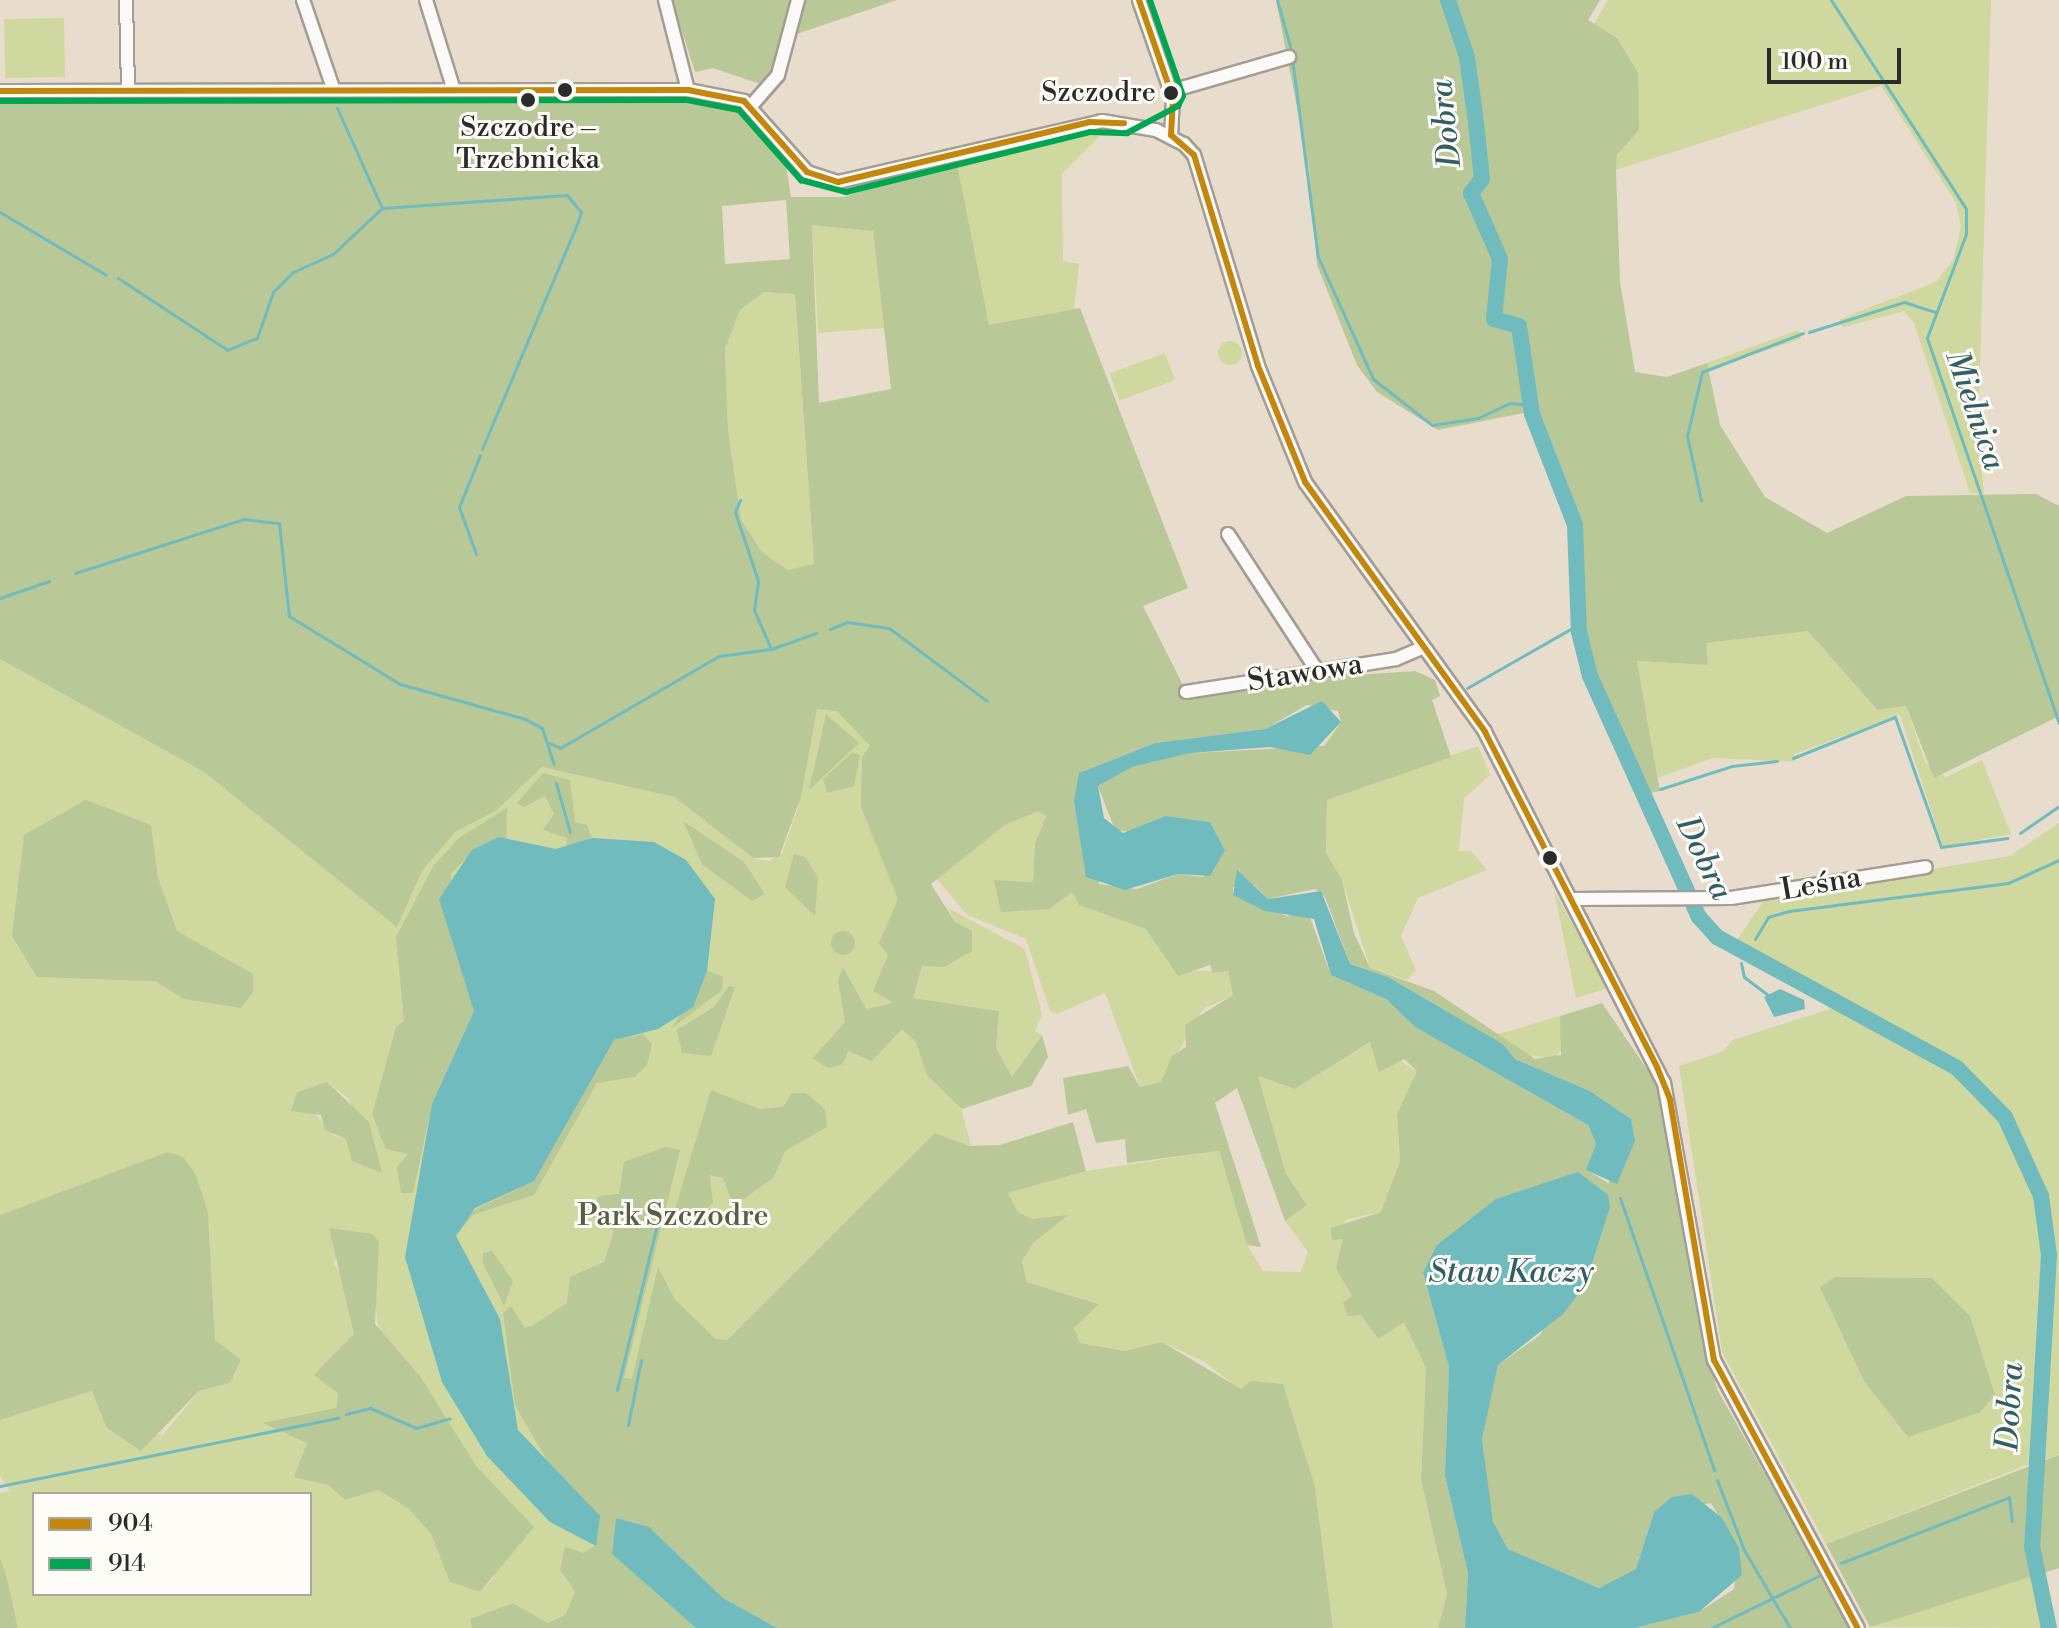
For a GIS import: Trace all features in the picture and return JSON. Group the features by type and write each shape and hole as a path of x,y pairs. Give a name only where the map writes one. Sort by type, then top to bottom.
{"street":[{"path":"126,0 128,89"},
{"path":"303,0 333,88"},
{"path":"426,0 453,87"},
{"path":"665,0 688,90"},
{"path":"751,106 774,86 798,0"},
{"path":"1139,0 1171,91 1171,135"},
{"path":"1171,91 1289,57"},
{"path":"0,91 453,87 688,90 751,106 807,172 838,182 1089,122 1171,135 1194,155 1294,460 1485,732 1670,1100 1714,1360 1858,1628"},
{"path":"1228,534 1316,669"},
{"name":"Stawowa","path":"1186,692 1316,669 1396,659 1424,647"},
{"name":"Leśna","path":"1571,899 1696,898 1926,867"}],"green space":[{"path":"672,0 897,0 782,39 775,72 763,85 713,68 695,72"},
{"path":"1276,0 1600,0 1588,20 1617,38 1638,73 1639,130 1617,155 1616,170 1620,282 1635,372 1667,377 1707,363 1720,425 1765,497 1827,533 1906,496 2036,494 2059,506 2059,716 1934,778 1906,706 1877,710 1808,631 1706,643 1708,665 1637,661 1660,791 1650,793 1597,675 1585,629 1578,512 1539,410 1438,430 1377,392 1357,365 1317,265 1309,169"},
{"path":"1608,0 1991,0 1978,433 1984,493 1970,493 1914,323 1904,311 1843,327 1840,319 1936,282 1953,260 1961,226 1956,203 1881,86 1616,170 1617,155 1639,130 1617,38 1594,24"},
{"path":"64,18 65,77 5,78 4,19"},
{"path":"574,94 734,105 786,165 791,197 844,197 956,159 989,325 1080,308 1188,588 1143,606 1184,687 1415,671 1435,680 1440,696 1432,700 1451,757 1327,800 1326,853 1342,880 1354,933 1370,968 1434,991 1535,1059 1561,1055 1560,1016 1602,1003 1663,1093 1703,1345 1718,1391 1852,1628 1635,1628 1699,1612 1734,1589 1738,1548 1711,1503 1654,1512 1636,1569 1599,1588 1508,1549 1492,1522 1482,1439 1498,1365 1540,1335 1610,1207 1578,1172 1423,1273 1449,1367 1445,1476 1468,1573 1465,1628 1438,1628 1447,1594 1421,1480 1426,1368 1404,1322 1378,1339 1361,1315 1348,1316 1343,1303 1352,1296 1336,1268 1343,1239 1332,1240 1331,1228 1381,1212 1400,1161 1397,1114 1417,1071 1404,1059 1379,1072 1370,1042 1295,1089 1258,1076 1286,1174 1307,1205 1285,1221 1237,1088 1215,1103 1261,1247 1247,1245 1219,1151 1127,1163 1125,1139 1096,1143 1086,1109 1068,1115 1063,1078 1128,1066 1140,1087 1161,1082 1172,1056 1186,1047 1185,1025 1233,995 1228,971 1213,973 1210,965 1178,976 1146,929 1079,905 1072,892 1049,909 1001,912 994,880 1033,882 1035,844 1046,816 1038,811 1005,825 931,884 955,922 972,931 972,951 944,967 922,966 913,998 999,1011 996,1048 1012,1077 1042,1035 1048,1057 1031,1086 962,1109 927,1075 916,1042 902,1029 872,1061 848,1051 843,1064 828,1068 813,1058 845,1022 838,980 843,967 866,1009 894,1003 873,991 888,955 879,943 898,899 861,807 862,757 870,746 837,711 817,709 801,797 779,857 753,858 674,797 542,767 497,810 455,832 422,871 397,927 204,772 0,659 0,99","holes":["786,200 790,259 725,264 722,206","812,225 873,231 891,389 819,403","764,292 795,294 814,564 788,570 762,552 741,520 728,429 725,349 740,310","1307,705 1338,711 1341,722 1324,746 1191,753 1132,767 1098,786 1115,830 1133,832 1166,816 1210,822 1225,850 1203,877 1178,874 1137,889 1099,884 1079,773 1155,743 1265,729","1254,885 1268,899 1315,889 1325,897 1350,964 1388,977 1503,1044 1515,1059 1590,1091 1631,1119 1625,1162 1608,1183 1587,1170 1596,1144 1588,1125 1415,1027 1386,999 1331,975 1308,912 1287,916 1233,895 1233,887"]},
{"path":"1097,129 1098,138 1062,174 1063,261 1079,264 1074,309 989,326 956,161"},
{"path":"812,224 873,230 884,328 818,333"},
{"path":"764,292 795,294 814,565 788,570 762,552 741,520 728,429 725,349 740,310"},
{"path":"1799,330 1801,339 1706,370 1707,363"},
{"path":"1230,341 1241,348 1242,353 1235,364 1230,365 1219,358 1218,353 1225,342"},
{"path":"1165,353 1175,380 1119,400 1110,373"},
{"path":"1808,630 1876,710 1906,706 1925,762 1946,777 1982,760 2011,834 1943,847 1900,715 1795,754 1794,762 1713,758 1658,778 1637,661 1708,665 1705,643"},
{"name":"Park Szczodre","path":"0,659 204,772 396,925 417,868 445,834 497,810 542,767 674,797 753,858 769,861 782,853 798,808 817,708 837,710 874,751 923,966 955,922 948,908 1025,949 1042,1014 1035,1031 1042,1035 1012,1078 996,1048 999,1011 913,998 941,1029 1013,1310 1012,1628 612,1628 566,1614 548,1623 513,1603 470,1619 472,1628 18,1628 0,1558 0,1493 10,1491 0,1476 0,1420 92,1391 106,1427 163,1435 199,1391 230,1383 241,1360 215,1341 208,1213 167,1152 0,1215","holes":["327,1082 349,1099 357,1118 361,1167 346,1139 334,1136 297,1092","348,1232 367,1234 399,1503 378,1490 345,1500 328,1485 295,1476 307,1443 287,1428 336,1408 338,1393 315,1375 354,1334 347,1286 334,1263","408,1508 494,1577 480,1592 450,1582 431,1534"]},
{"path":"826,714 859,743 809,790"},
{"path":"1478,746 1490,775 1464,798 1459,851 1471,851 1487,870 1418,898 1401,936 1416,970 1407,980 1370,968 1342,880 1326,853 1327,800"},
{"path":"852,753 860,755 854,786 827,793 823,779"},
{"path":"543,773 570,780 575,822 587,825 592,838 566,847 567,838 543,830 554,814 545,796 524,807 517,803"},
{"path":"86,800 151,825 158,878 177,931 253,974 253,992 241,1008 184,999 155,981 37,977 12,936 24,835"},
{"path":"507,808 506,840 481,845 451,873 456,946 474,1011 432,1104 413,1193 401,1193 397,1167 408,1154 386,1149 372,1114 396,1027 404,1021 396,937 434,865 459,838"},
{"path":"1038,810 1046,816 1035,844 1033,882 994,880 1072,892 1079,905 1146,928 1189,971 1228,970 1234,995 1203,1009 1161,1082 1140,1087 1105,993 1057,1014 1050,1011 1026,939 967,915 937,879 1005,825"},
{"path":"683,821 744,862 765,894 752,901 702,864"},
{"path":"2059,823 2059,1455 2045,1459 2053,1226 2040,1174 2009,1117 1982,1084 1936,1048 1735,943 1766,897 2010,856"},
{"path":"794,854 805,857 818,878 815,916 785,887"},
{"path":"1554,891 1608,988 1576,998"},
{"path":"843,931 852,934 855,943 852,952 843,955 834,952 831,943 834,934"},
{"path":"707,971 724,977 721,991 672,1028"},
{"path":"729,986 735,987 711,1056 682,1053 677,1030 714,1007"},
{"path":"1842,1005 1934,1056 1998,1117 2038,1199 2043,1255 2037,1461 1826,1544 1722,1352 1679,1066 1722,1052 1733,1040","holes":["1835,1277 1932,1278 1943,1423 1908,1437"]},
{"path":"1560,1016 1566,1045 1553,1059 1522,1054 1495,1035"},
{"path":"643,1034 652,1044 647,1065 634,1077 597,1083 534,1195 473,1215 456,1235 466,1214 520,1188 553,1148 601,1053 614,1040"},
{"path":"1371,1042 1417,1071 1397,1114 1400,1161 1381,1212 1345,1220 1343,1238 1361,1315 1378,1339 1404,1322 1426,1368 1421,1480 1447,1594 1438,1628 1333,1628 1315,1487 1241,1390 1203,1361 1162,1342 1125,1351 1080,1343 1074,1328 1098,1303 1027,1282 1022,1261 1033,1242 1067,1216 1032,1219 1018,1212 1008,1193 1086,1171 1219,1151 1247,1245 1263,1271 1301,1272 1308,1252 1285,1221 1307,1205 1286,1174 1257,1076 1295,1089"},
{"path":"327,1082 369,1122 382,1173 352,1161 346,1139 325,1130 321,1115 291,1111 297,1092"},
{"path":"711,1090 759,1109 783,1107 792,1093 806,1093 825,1109 827,1127 785,1151 774,1177 744,1199 732,1202 723,1178 710,1175 713,1203 701,1214 686,1214 675,1209"},
{"path":"1073,1122 1086,1171 1008,1193 1018,1212 1032,1219 1068,1215 1033,1243 1022,1261 1027,1282 1099,1304 1074,1328 1080,1343 1125,1351 1162,1342 1241,1389 1251,1381 1283,1384 1315,1487 1333,1628 777,1628 723,1598 649,1527 616,1518 612,1554 696,1628 472,1628 470,1619 513,1603 548,1623 566,1614 575,1591 560,1570 565,1547 584,1553 596,1545 515,1405 503,1313 511,1306 525,1328 532,1326 567,1303 570,1277 604,1262 614,1231 590,1215 599,1196 619,1194 624,1162 665,1147 680,1150 624,1378 632,1379 658,1267 675,1300 716,1339 727,1340 935,1133 969,1146 1000,1145"},
{"path":"167,1152 183,1157 196,1175 208,1213 215,1340 241,1360 230,1383 199,1391 141,1451 106,1427 92,1391 0,1420 0,1215"},
{"path":"329,1228 372,1234 379,1242 375,1324 420,1376 476,1466 534,1527 480,1592 450,1582 431,1534 408,1508 378,1490 345,1500 328,1485 294,1477 307,1443 263,1423 336,1408 338,1393 314,1375 354,1334"},
{"path":"492,1251 513,1281 504,1306 483,1263 483,1253"},
{"path":"1835,1277 1932,1278 1970,1316 1995,1395 1980,1412 1908,1437 1864,1381 1820,1287"},
{"path":"2059,1455 2059,1568 1870,1627 1826,1544"},
{"path":"0,1558 7,1579 18,1628 0,1628"},
{"path":"2032,1576 2043,1628 1870,1627 1947,1599"}],"water":[{"path":"1322,701 1341,722 1310,755 1270,747 1191,753 1132,767 1098,786 1104,818 1123,833 1166,816 1210,822 1225,850 1210,876 1178,874 1125,890 1086,877 1074,801 1079,773 1155,743 1265,729"},
{"path":"499,837 556,849 592,838 654,842 686,860 715,899 707,971 693,1007 658,1029 614,1040 534,1181 475,1208 456,1236 500,1319 518,1430 600,1516 596,1546 550,1522 487,1456 442,1382 405,1257 432,1104 474,1011 439,899 472,850"},
{"path":"1237,870 1268,899 1321,891 1350,964 1388,977 1503,1044 1515,1059 1590,1091 1631,1119 1635,1141 1617,1184 1586,1170 1596,1144 1588,1125 1415,1027 1386,999 1331,975 1314,919 1265,911 1233,895"},
{"path":"1780,989 1804,1000 1805,1009 1774,1017 1764,997"},
{"name":"Staw Kaczy","path":"1578,1172 1608,1195 1610,1207 1585,1285 1563,1314 1498,1365 1482,1439 1493,1522 1508,1549 1599,1588 1636,1569 1654,1512 1672,1497 1692,1494 1722,1518 1739,1548 1742,1575 1699,1612 1635,1628 1465,1628 1468,1573 1445,1476 1449,1367 1423,1273 1437,1245 1496,1199"},
{"path":"616,1518 649,1527 723,1598 777,1628 696,1628 612,1554"}],"waterway":[{"path":"1277,0 1292,53"},
{"name":"Dobra","path":"1448,0 1467,57 1476,123 1482,179 1471,193 1500,259 1494,319 1519,326 1532,414 1575,525 1579,632 1590,676 1699,917 1717,937 1957,1068 2005,1117 2041,1196 2049,1255 2032,1546 2049,1628"},
{"name":"Mielnica","path":"1831,0 1966,209 1966,234 1927,338 2059,723"},
{"path":"1292,58 1318,257 1373,379 1432,425 1478,418 1510,403 1529,405"},
{"path":"337,108 382,208"},
{"path":"118,278 227,350 257,338 273,292 293,272 333,254 382,208 567,195 581,212 577,224 482,449"},
{"path":"0,212 106,275"},
{"path":"1809,332 1904,302 1935,312"},
{"path":"1701,500 1687,436 1702,372 1803,333"},
{"path":"476,554 459,507 480,455"},
{"path":"549,743 560,748 719,656 771,649 754,610 758,581 735,512 740,500"},
{"path":"75,573 244,519 279,523 289,616 400,684 525,719 542,728 554,764"},
{"path":"0,598 49,581"},
{"path":"830,629 847,622 889,628 987,701"},
{"path":"1467,688 1579,624"},
{"path":"771,649 816,633"},
{"path":"1793,758 1895,717 1941,847 2007,838"},
{"path":"1660,789 1732,766 1777,761"},
{"path":"556,783 570,832"},
{"path":"2020,833 2059,806"},
{"path":"1755,939 1768,917 1789,911 2008,883 2059,860"},
{"path":"1741,963 1744,977 1768,995"},
{"path":"1620,1198 1714,1470"},
{"path":"617,1390 660,1212"},
{"path":"628,1425 641,1360"},
{"path":"346,1414 370,1408 416,1428 450,1418"},
{"path":"0,1486 338,1418"},
{"path":"1717,1480 1744,1550 1790,1628"},
{"path":"1841,1563 2009,1497 2012,1521"},
{"path":"1711,1628 1820,1575"}],"transit line":[{"name":"904","path":"1139,0 1173,98 1171,135"},
{"name":"914","path":"0,101 687,100 739,110 801,180 846,192 1090,132 1127,133 1178,106 1183,96 1150,0"},
{"name":"904","path":"0,91 688,90 744,101 807,172 838,182 1089,122 1124,123"},
{"name":"904","path":"1171,135 1194,155 1258,366 1305,482 1485,732 1657,1067 1670,1100 1714,1360 1858,1628"}],"place":[{"name":"Szczodre","path":"1171,93"},
{"name":"Szczodre – Trzebnicka","path":"528,100"}]}
